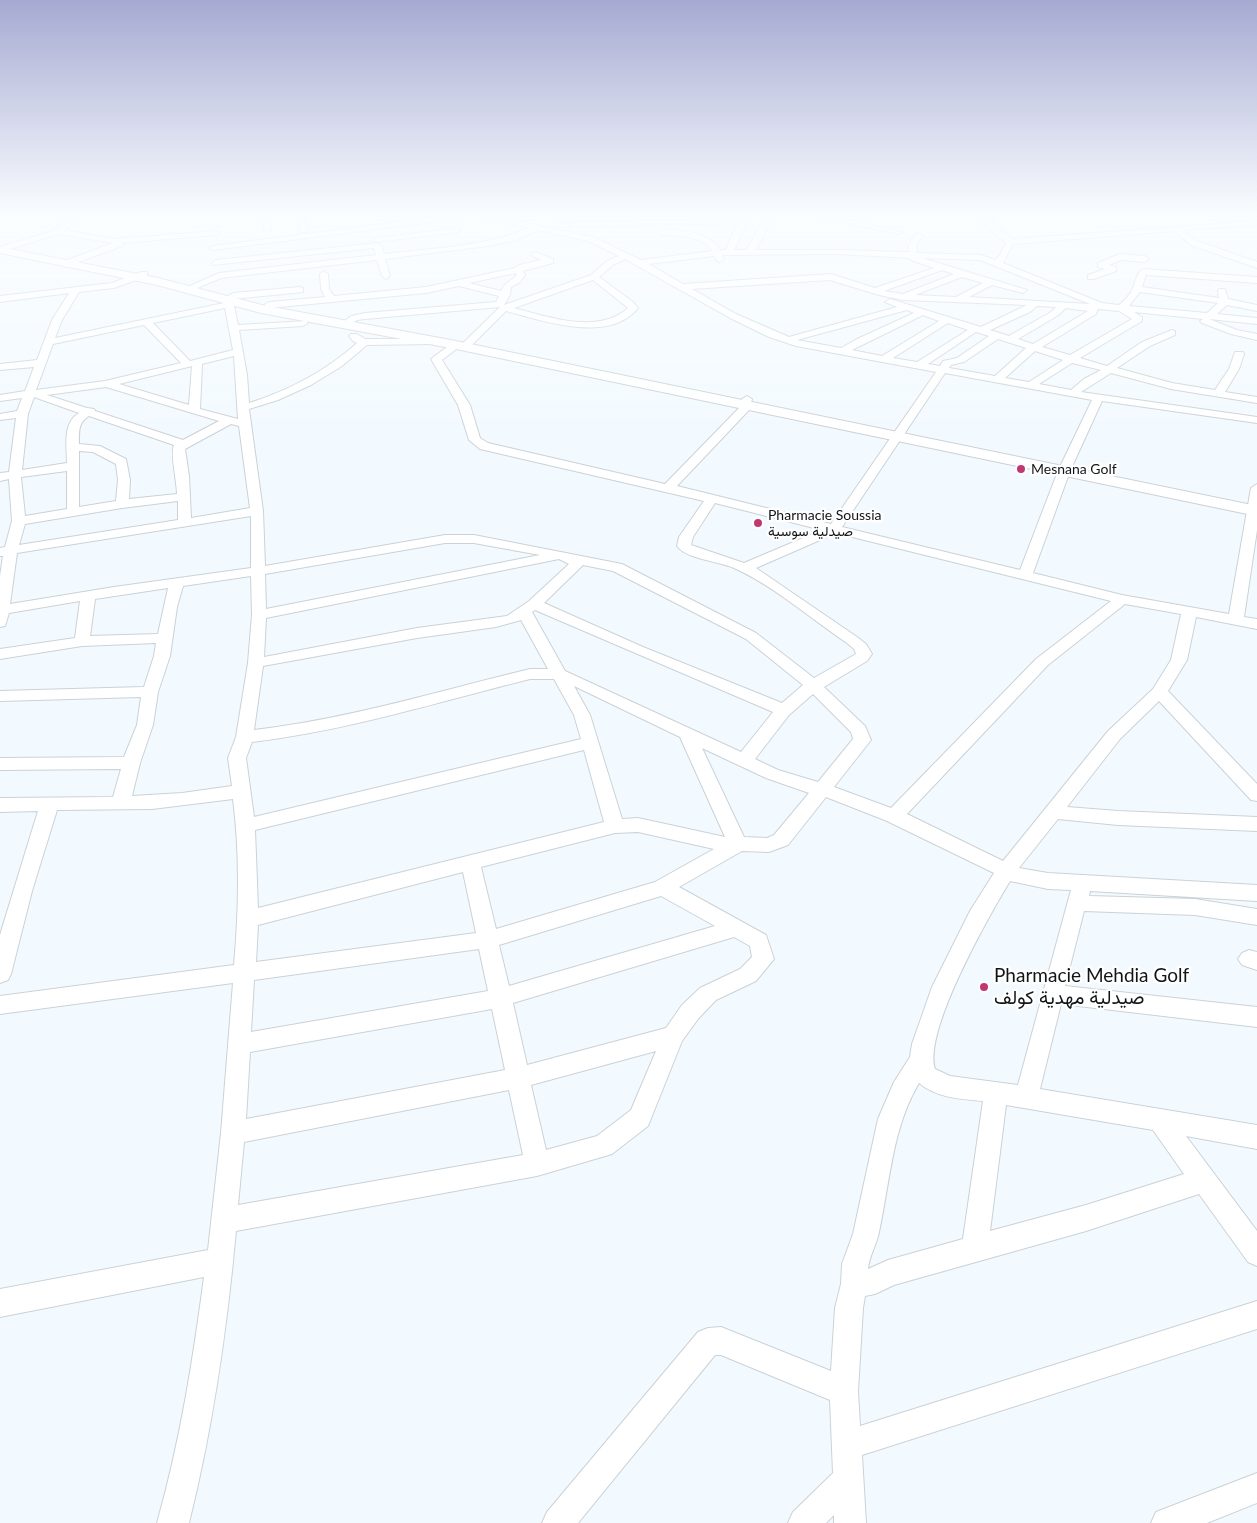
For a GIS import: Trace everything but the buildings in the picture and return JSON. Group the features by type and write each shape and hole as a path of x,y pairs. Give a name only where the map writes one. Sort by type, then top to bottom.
{"main road":[{"path":"216,287 229,301 463,345 747,402 1255,507"},
{"path":"229,301 269,305 434,341 463,345"}],"street":[{"path":"0,299 95,287"},
{"path":"269,305 406,292 433,287"},
{"path":"473,287 505,303 590,325 606,324 617,320 633,308 607,287"},
{"path":"507,287 505,303 463,345 436,359 464,405 475,440 484,446 668,488 1122,599 1189,613 1257,624"},
{"path":"434,341 364,342 356,339 348,323 354,318 365,316 505,303 560,287"},
{"path":"680,287 733,316 790,341 1120,402 1257,420"},
{"path":"865,287 879,292 903,296 1122,308 1257,321"},
{"path":"879,292 892,287"},
{"path":"903,296 927,287"},
{"path":"959,299 979,287"},
{"path":"1012,287 1023,290"},
{"path":"1060,287 1074,292 1096,307"},
{"path":"1209,288 1223,292 1222,304 1210,316"},
{"path":"48,342 146,322 229,301 311,289 331,299"},
{"path":"298,302 311,289"},
{"path":"1122,308 1137,289 1223,301 1257,308"},
{"path":"76,290 57,320 40,364 32,394 22,414 15,474 17,526 5,551 2,617 88,595 177,583 222,574 258,571 455,538 474,539 617,567 731,625 751,636 814,686 859,730 862,740 781,840 769,845 714,843 638,825 615,826 248,919"},
{"path":"879,292 883,298 905,308 1072,359 1171,386 1257,400"},
{"path":"173,1523 187,1471 205,1370 220,1261 233,1133 248,919 245,826 237,758 245,737 256,663 259,615 257,511 242,408 242,375 239,352 229,301"},
{"path":"999,310 1011,301"},
{"path":"919,364 974,329 1027,310 1034,302"},
{"path":"1010,340 1054,314 1062,305"},
{"path":"998,380 1008,366 1093,312 1096,307"},
{"path":"790,341 795,338 905,308"},
{"path":"1031,386 1037,380 1139,319 1122,308"},
{"path":"844,350 860,340 921,312"},
{"path":"1188,315 1226,330 1257,337"},
{"path":"974,329 983,318"},
{"path":"885,358 947,320"},
{"path":"146,322 193,363 197,384 194,411"},
{"path":"233,328 302,323"},
{"path":"1074,394 1077,389 1123,361 1146,344 1172,333"},
{"path":"1112,334 1146,344"},
{"path":"746,567 834,529 897,433 947,363 960,360 997,335"},
{"path":"242,408 279,397 349,357 364,342"},
{"path":"0,398 105,384 239,352"},
{"path":"1218,394 1234,369 1239,354"},
{"path":"0,367 40,364"},
{"path":"1120,402 1137,377"},
{"path":"105,384 244,424"},
{"path":"32,394 90,411 183,444"},
{"path":"1025,576 1065,468 1098,398"},
{"path":"668,488 688,470 701,452 747,402"},
{"path":"72,513 74,428 77,419 90,411"},
{"path":"0,417 22,414"},
{"path":"184,522 183,476 178,452 183,444 229,421"},
{"path":"74,447 96,449 122,462 124,467 122,504"},
{"path":"0,476 73,466"},
{"path":"1236,620 1257,488"},
{"path":"0,532 72,513 122,504 183,497"},
{"path":"711,499 686,537 684,546 688,550 746,567 860,647 864,654 861,658 800,696 785,711 744,761"},
{"path":"5,551 257,511"},
{"path":"256,663 417,633 496,623 512,619 529,608 576,565 569,557"},
{"path":"259,615 569,557"},
{"path":"121,802 145,725 150,692 157,674 170,607 177,583"},
{"path":"82,641 88,595"},
{"path":"894,816 1042,662 1122,599"},
{"path":"529,608 560,675 582,715 615,826"},
{"path":"529,608 785,711"},
{"path":"850,1523 844,1391 849,1308 854,1284 854,1264 866,1234 882,1147 890,1119 902,1090 921,1060 923,1044 943,986 977,917 1006,871 1054,812 1072,786 1114,735 1159,692 1179,660 1189,613"},
{"path":"0,654 82,641 165,638"},
{"path":"245,737 279,733 366,715 530,674 560,675 603,693 744,761 796,783 842,795 894,816 1006,871 1037,880 1257,893"},
{"path":"0,696 150,692"},
{"path":"1159,692 1257,795"},
{"path":"687,733 738,845"},
{"path":"245,826 590,743"},
{"path":"0,764 132,763"},
{"path":"0,805 203,798 240,791"},
{"path":"0,974 22,892 50,803"},
{"path":"1054,812 1118,818 1257,824"},
{"path":"0,1005 487,940 660,888 738,845"},
{"path":"471,864 536,1164"},
{"path":"1026,1098 1076,903 1083,883"},
{"path":"225,1220 536,1164 603,1146 640,1118 673,1036 690,1012 708,994 748,975 763,959 759,941 668,890 660,888"},
{"path":"1076,903 1195,907 1257,917"},
{"path":"239,1044 500,998 737,928"},
{"path":"1054,994 1257,1017"},
{"path":"233,1133 518,1078 673,1036"},
{"path":"921,1060 926,1075 940,1084 1257,1137"},
{"path":"976,1248 996,1092"},
{"path":"1160,1120 1257,1254"},
{"path":"854,1284 875,1280 888,1273 1086,1218 1204,1180"},
{"path":"0,1303 220,1261"},
{"path":"846,1445 1257,1315"},
{"path":"558,1523 708,1342 721,1341 844,1391"},
{"path":"804,1523 848,1479"},
{"path":"1167,1523 1257,1488"}],"place":[{"name":"Mesnana Golf","path":"1021,469"},
{"name":"Pharmacie Soussia صيدلية سوسية","path":"758,523"},
{"name":"Pharmacie Mehdia Golf صيدلية مهدية كولف","path":"984,987"}]}
